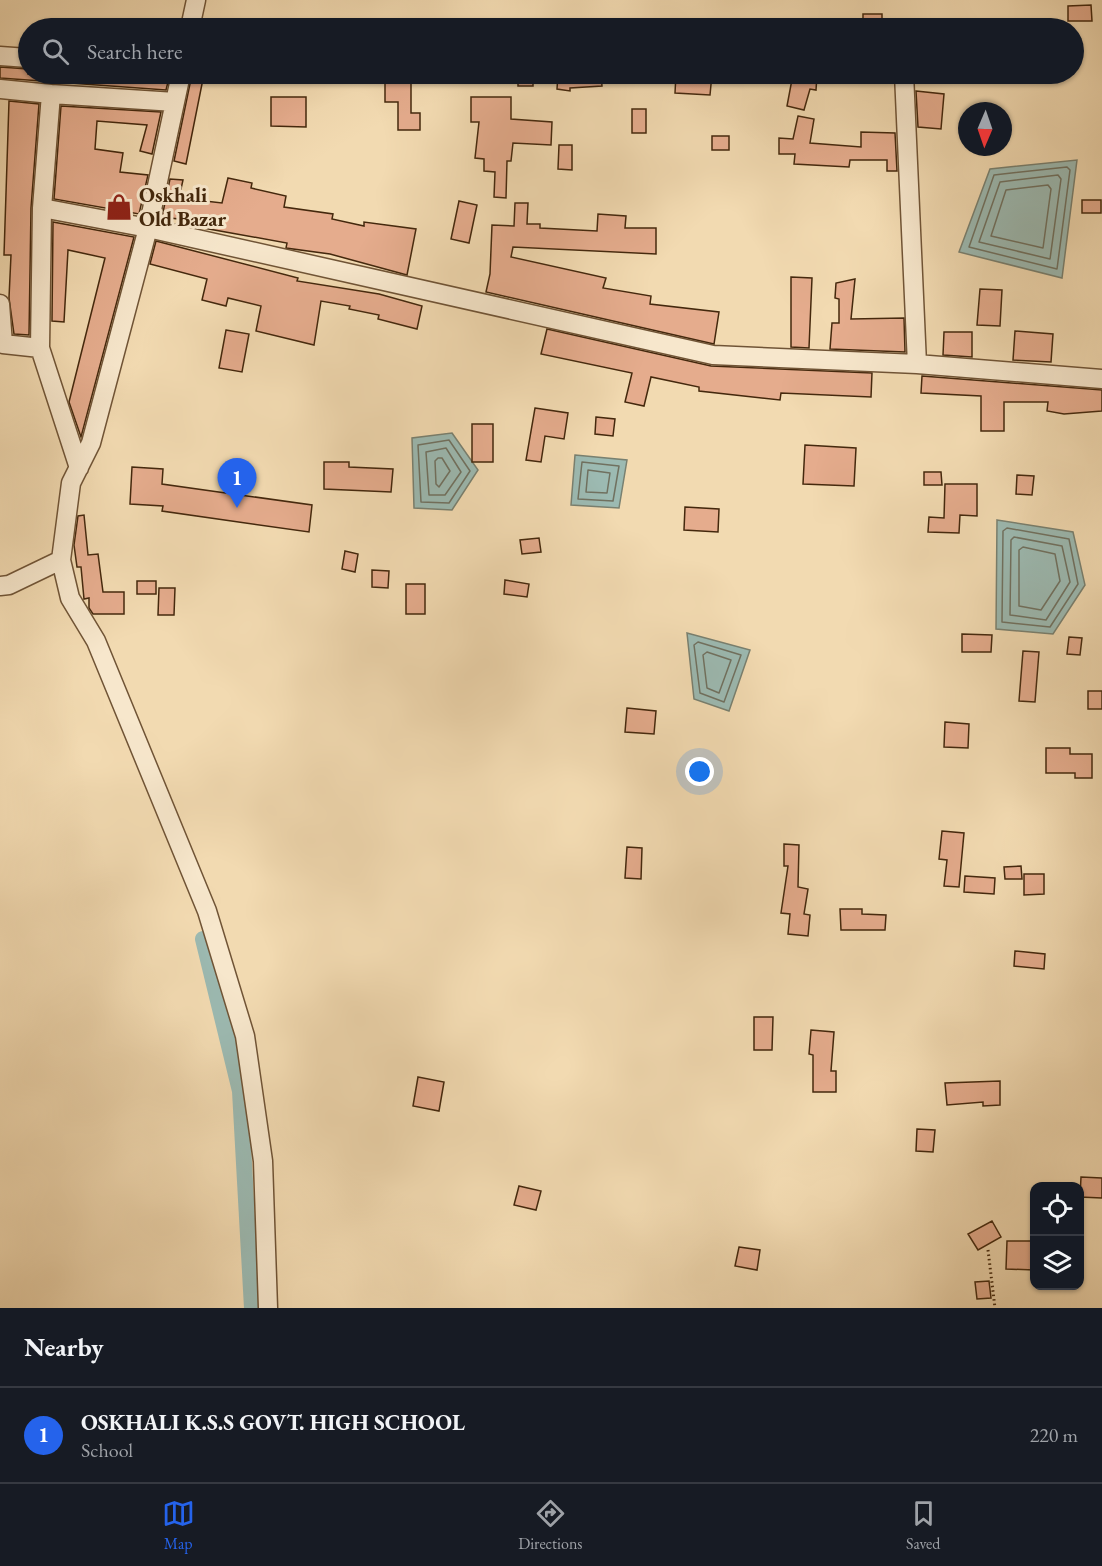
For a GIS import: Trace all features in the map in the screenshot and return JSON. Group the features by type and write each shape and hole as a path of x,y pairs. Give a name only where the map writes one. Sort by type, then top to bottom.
{"street":[{"path":"192,18 196,0"},
{"path":"0,56 18,57"},
{"path":"179,84 148,228 91,443 71,483 61,560 70,598 96,641 207,911 245,1036 263,1161 268,1308"},
{"path":"904,84 917,364"},
{"path":"0,89 175,102"},
{"path":"51,94 42,208 40,348 79,468"},
{"path":"42,208 148,228 713,355 917,364 1102,379"},
{"path":"0,304 3,344 40,348"},
{"path":"0,586 9,585 61,560"}],"path":[{"path":"988,1250 994,1308"}],"water":[{"path":"1077,160 1062,278 959,252 990,169"},
{"path":"452,433 478,470 452,510 414,508 412,438"},
{"path":"575,455 627,460 619,508 571,505"},
{"path":"997,520 1073,532 1085,585 1053,634 996,629"},
{"path":"687,633 750,650 729,711 694,699"}],"building":[{"path":"1091,5 1092,21 1084,21 1084,18 1068,18 1068,6"},
{"path":"863,14 882,14 882,18 863,18"},
{"path":"0,67 18,68 18,79 0,78"},
{"path":"83,84 168,84 166,90"},
{"path":"190,84 202,84 186,164 174,161"},
{"path":"385,84 411,84 411,113 420,113 420,130 398,130 398,102 385,102"},
{"path":"518,84 533,84 533,86 518,86"},
{"path":"557,84 602,84 602,86 570,88 570,91 557,89"},
{"path":"675,84 711,84 710,95 675,93"},
{"path":"791,84 816,84 816,90 810,89 804,110 787,106"},
{"path":"916,91 944,94 941,129 918,127"},
{"path":"271,97 306,97 306,127 271,126"},
{"path":"471,97 511,97 511,119 552,122 551,145 513,143 511,161 507,161 506,198 494,197 495,172 484,171 484,159 475,158 479,122 471,122"},
{"path":"9,101 39,104 31,208 29,335 14,334 9,298 11,255 4,255"},
{"path":"61,106 161,112 152,154 140,151 147,125 97,121 95,149 123,153 120,172 148,175 139,214 54,199"},
{"path":"632,109 646,109 646,133 632,133"},
{"path":"798,116 814,119 810,143 861,147 861,132 895,133 897,171 887,171 887,160 850,160 849,167 794,164 795,154 779,154 779,138 793,139"},
{"path":"712,136 729,136 729,150 712,150"},
{"path":"559,145 572,145 572,170 558,169"},
{"path":"228,178 252,183 251,188 286,196 284,207 333,214 332,219 364,226 364,222 416,229 407,275 330,254 286,248 287,243 187,225 187,220 162,217 170,179 183,180 179,198 222,203"},
{"path":"1082,200 1101,200 1101,213 1082,213"},
{"path":"459,201 477,205 469,243 451,239"},
{"path":"515,203 528,203 527,224 540,224 540,228 597,231 598,214 626,216 625,228 656,228 656,254 513,247 511,257 606,278 603,288 651,296 650,304 719,312 714,344 486,292 490,274 492,225 514,226"},
{"path":"53,222 134,237 81,437 69,402 105,258 68,250 64,322 52,321"},
{"path":"156,241 298,278 297,281 379,294 422,306 417,329 378,319 379,315 349,309 350,306 321,301 314,345 256,331 261,306 228,298 226,306 202,300 207,279 150,264"},
{"path":"791,277 812,278 809,348 791,347"},
{"path":"855,279 851,319 904,318 905,352 830,349 832,323 839,323 839,299 835,298 836,283"},
{"path":"980,289 1002,290 1000,326 977,325"},
{"path":"547,329 711,366 872,373 871,397 781,393 780,400 699,391 699,387 651,377 644,406 625,402 632,373 541,354"},
{"path":"226,330 249,334 242,372 219,368"},
{"path":"1015,331 1053,334 1051,362 1013,360"},
{"path":"944,332 972,332 972,357 943,355"},
{"path":"922,376 1102,390 1102,411 1064,414 1047,411 1048,402 1004,402 1004,431 981,431 981,396 921,393"},
{"path":"535,408 568,413 564,439 545,436 541,462 526,460"},
{"path":"596,417 615,419 613,436 595,434"},
{"path":"472,424 493,424 493,462 472,462"},
{"path":"805,445 856,448 854,486 803,484"},
{"path":"324,462 349,462 349,467 393,469 391,492 324,489"},
{"path":"132,467 163,469 162,484 312,505 309,532 162,511 163,506 130,504"},
{"path":"924,472 941,472 942,485 924,485"},
{"path":"1017,475 1034,476 1032,495 1016,494"},
{"path":"945,484 977,484 977,516 960,515 959,533 928,532 929,517 944,518"},
{"path":"685,507 719,509 718,532 684,530"},
{"path":"84,515 88,555 98,554 103,592 124,592 124,614 93,614 89,608 89,598 84,599 81,567 77,567 74,545 78,516"},
{"path":"539,538 541,552 522,554 520,540"},
{"path":"345,551 358,554 355,572 342,569"},
{"path":"372,570 389,571 388,588 372,587"},
{"path":"505,580 529,584 527,597 504,594"},
{"path":"137,581 156,581 156,594 137,594"},
{"path":"406,584 425,584 425,614 406,614"},
{"path":"159,588 175,588 174,615 158,615"},
{"path":"962,634 992,635 991,652 962,652"},
{"path":"1069,637 1082,638 1080,655 1067,654"},
{"path":"1023,651 1039,652 1035,702 1019,701"},
{"path":"1088,691 1102,691 1102,709 1088,709"},
{"path":"627,708 656,711 654,734 625,732"},
{"path":"945,722 969,724 968,748 944,747"},
{"path":"1046,748 1070,748 1070,754 1092,754 1092,778 1075,778 1075,773 1046,773"},
{"path":"942,831 964,833 959,887 944,886 947,860 939,859"},
{"path":"784,844 799,845 798,887 808,889 804,914 810,915 808,936 788,934 790,914 781,913 788,866 784,866"},
{"path":"627,847 642,848 641,879 625,878"},
{"path":"1021,866 1022,879 1005,879 1004,867"},
{"path":"1024,874 1044,874 1044,894 1024,895"},
{"path":"965,876 995,878 994,894 964,892"},
{"path":"840,909 862,909 862,914 886,915 885,930 841,930"},
{"path":"1015,951 1045,954 1044,969 1014,966"},
{"path":"754,1017 773,1017 772,1050 754,1050"},
{"path":"811,1030 834,1032 831,1071 836,1071 836,1092 813,1092 813,1055 809,1054"},
{"path":"418,1077 444,1082 439,1111 413,1106"},
{"path":"1000,1081 1000,1105 983,1106 983,1102 947,1105 945,1083"},
{"path":"917,1129 935,1130 933,1152 916,1151"},
{"path":"1081,1177 1102,1178 1102,1198 1084,1197 1084,1182 1081,1182"},
{"path":"519,1186 541,1191 536,1210 514,1205"},
{"path":"992,1221 1001,1237 978,1250 968,1234"},
{"path":"1007,1241 1030,1241 1030,1270 1006,1269"},
{"path":"739,1247 760,1250 757,1270 735,1266"},
{"path":"989,1281 991,1298 977,1299 975,1282"}],"waterway":[{"path":"203,939 240,1091 252,1308"}],"place":[{"name":"Oskhali Old Bazar","path":"119,207"},
{"name":"OSKHALI K.S.S GOVT. HIGH SCHOOL","path":"237,508"}]}
